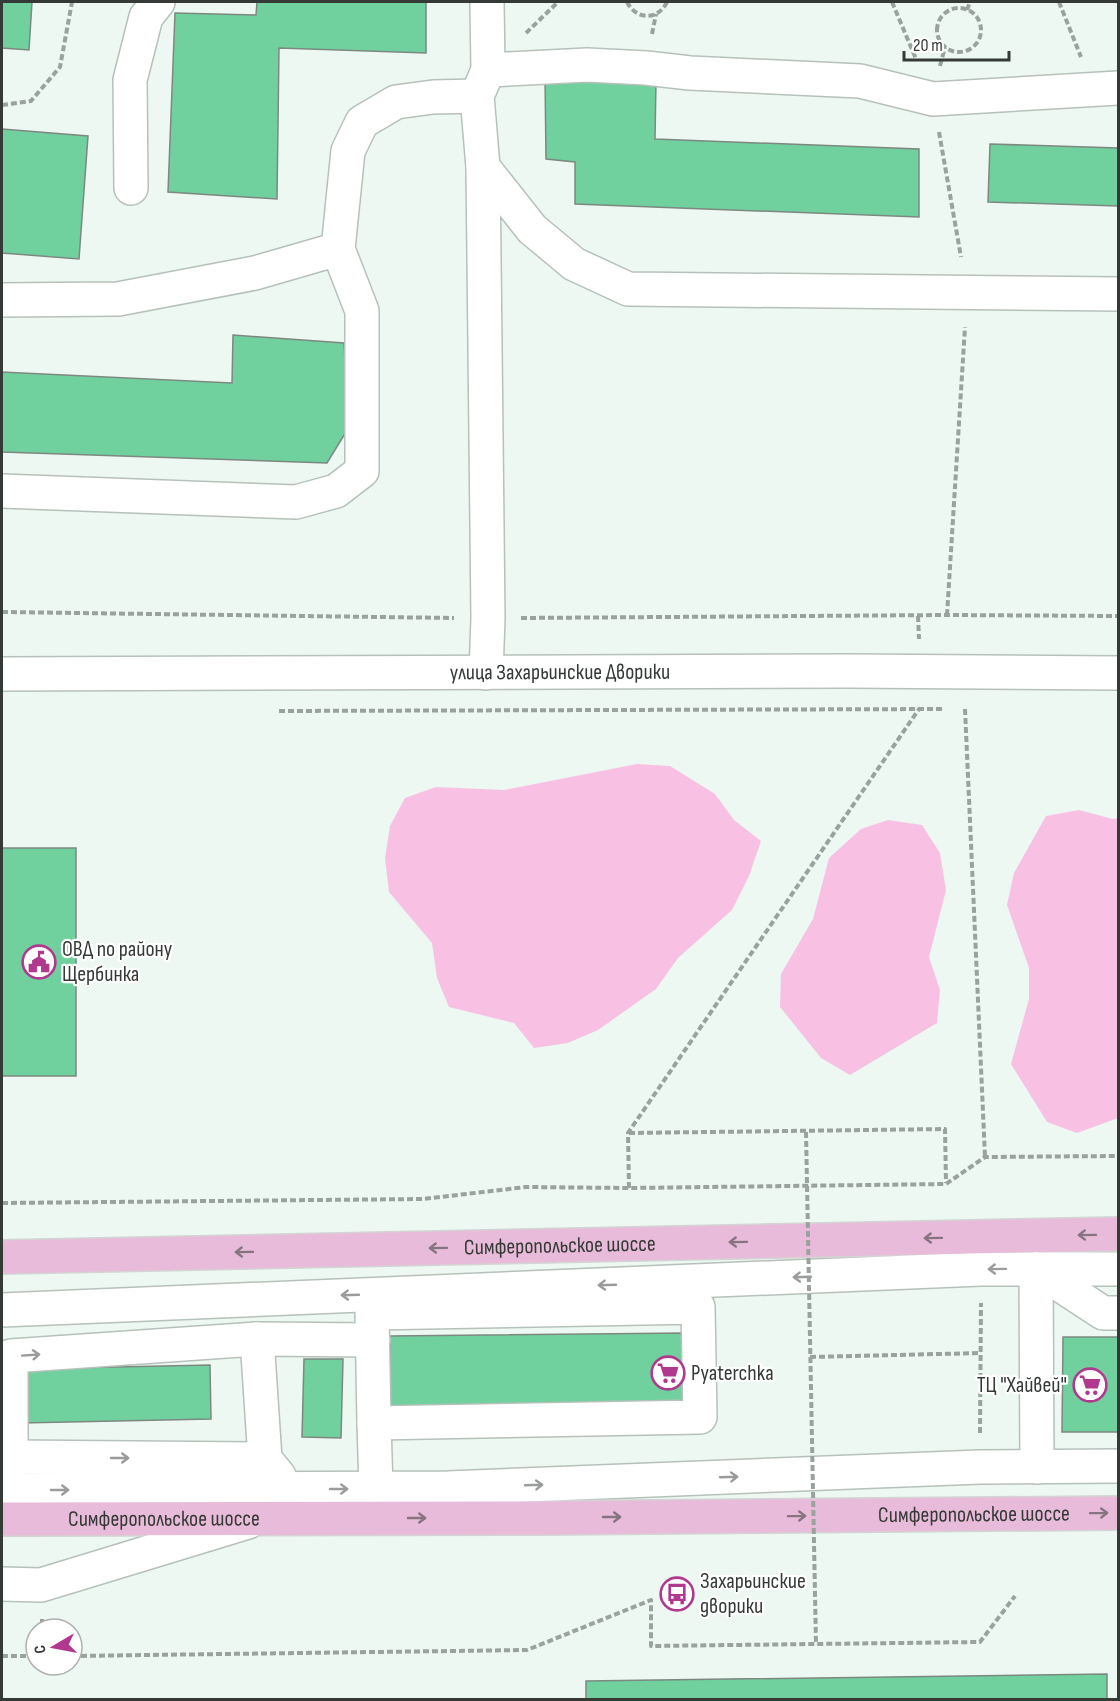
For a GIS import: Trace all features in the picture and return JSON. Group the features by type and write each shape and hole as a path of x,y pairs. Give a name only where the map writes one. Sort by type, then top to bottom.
{"main road":[{"name":"Симферопольское шоссе","path":"2,1257 1119,1234"},
{"name":"Симферопольское шоссе","path":"2,1519 1119,1513"}],"street":[{"path":"131,188 130,80 146,17 158,2"},
{"path":"486,673 488,618 483,83 487,2"},
{"path":"2,490 296,502 336,491 362,471 362,311 338,249 348,151 362,122 396,102 434,97 483,83 587,65 690,73 860,81 933,99 1106,88"},
{"path":"483,167 540,236 574,264 628,289 1119,294"},
{"path":"2,300 117,299 255,273 338,249"},
{"name":"улица Захарьинские Дворики","path":"2,674 847,671 1119,673"},
{"path":"2,1310 981,1269 1119,1269"},
{"path":"1036,1269 1103,1313 1119,1313"},
{"path":"1036,1269 1037,1467"},
{"path":"374,1423 700,1418 698,1307 372,1313 374,1423 376,1489"},
{"path":"373,1340 257,1340 11,1356 11,1457 2,1490 448,1488 980,1467 1119,1466"},
{"path":"257,1340 265,1459 290,1489"},
{"path":"11,1457 265,1459"},
{"path":"2,1584 41,1585 261,1518"}],"path":[{"path":"2,105 31,101 60,67 72,2"},
{"path":"627,2 636,13 649,16 661,10 667,2"},
{"path":"892,2 933,99 968,292 947,615"},
{"path":"967,10 969,2"},
{"path":"1059,2 1106,88"},
{"path":"953,9 967,10 978,20 981,27 980,35 972,47 958,52 951,51 945,47 937,35 938,22 942,15 953,9"},
{"path":"2,612 488,618 1119,616"},
{"path":"965,709 986,1157"},
{"path":"277,711 977,709"},
{"path":"629,1188 628,1133 919,710"},
{"path":"628,1133 945,1129 946,1184"},
{"path":"806,1131 816,1645"},
{"path":"2,1203 423,1199 526,1187 946,1184 986,1157 1119,1156"},
{"path":"980,1467 981,1269"},
{"path":"810,1357 981,1353"},
{"path":"84,1656 527,1650 651,1600 651,1646 980,1642 1015,1596"},
{"path":"2,1656 24,1656"}],"shaded area":[{"path":"637,764 670,766 715,794 734,820 761,841 749,876 732,910 678,958 656,989 598,1030 568,1043 534,1048 514,1023 449,1007 437,978 432,943 389,892 385,858 390,826 405,798 436,787 504,790"},
{"path":"1079,810 1113,819 1118,818 1118,1118 1077,1133 1047,1122 1011,1064 1029,999 1029,968 1007,905 1014,873 1046,816"},
{"path":"888,820 922,825 940,853 946,890 929,957 940,990 937,1023 850,1075 821,1058 780,1007 781,974 813,919 829,858 861,829"}],"building":[{"path":"2,2 32,2 29,50 2,48"},
{"path":"257,2 426,2 426,53 279,48 277,199 168,192 175,13 256,15"},
{"path":"545,77 656,81 655,139 919,149 919,217 575,204 575,162 546,159"},
{"path":"2,129 88,136 79,259 2,253"},
{"path":"990,144 1118,148 1118,206 988,202"},
{"path":"233,335 344,343 349,427 327,463 2,452 2,372 232,383"},
{"name":"ОВД по району Щербинка","path":"2,848 76,848 76,1076 2,1076"},
{"path":"687,1333 688,1410 390,1413 390,1336"},
{"name":"ТЦ \"Хайвей\"","path":"1063,1337 1118,1337 1118,1432 1062,1432"},
{"path":"304,1359 343,1359 341,1438 302,1437"},
{"path":"210,1365 211,1419 21,1423 20,1369"},
{"path":"1107,1674 1107,1700 586,1700 586,1681"}],"place":[{"name":"ОВД по району Щербинка","path":"39,962"},
{"name":"Pyaterchka","path":"668,1373"},
{"name":"ТЦ \"Хайвей\"","path":"1090,1385"},
{"name":"Захарьинские дворики","path":"677,1594"}]}
